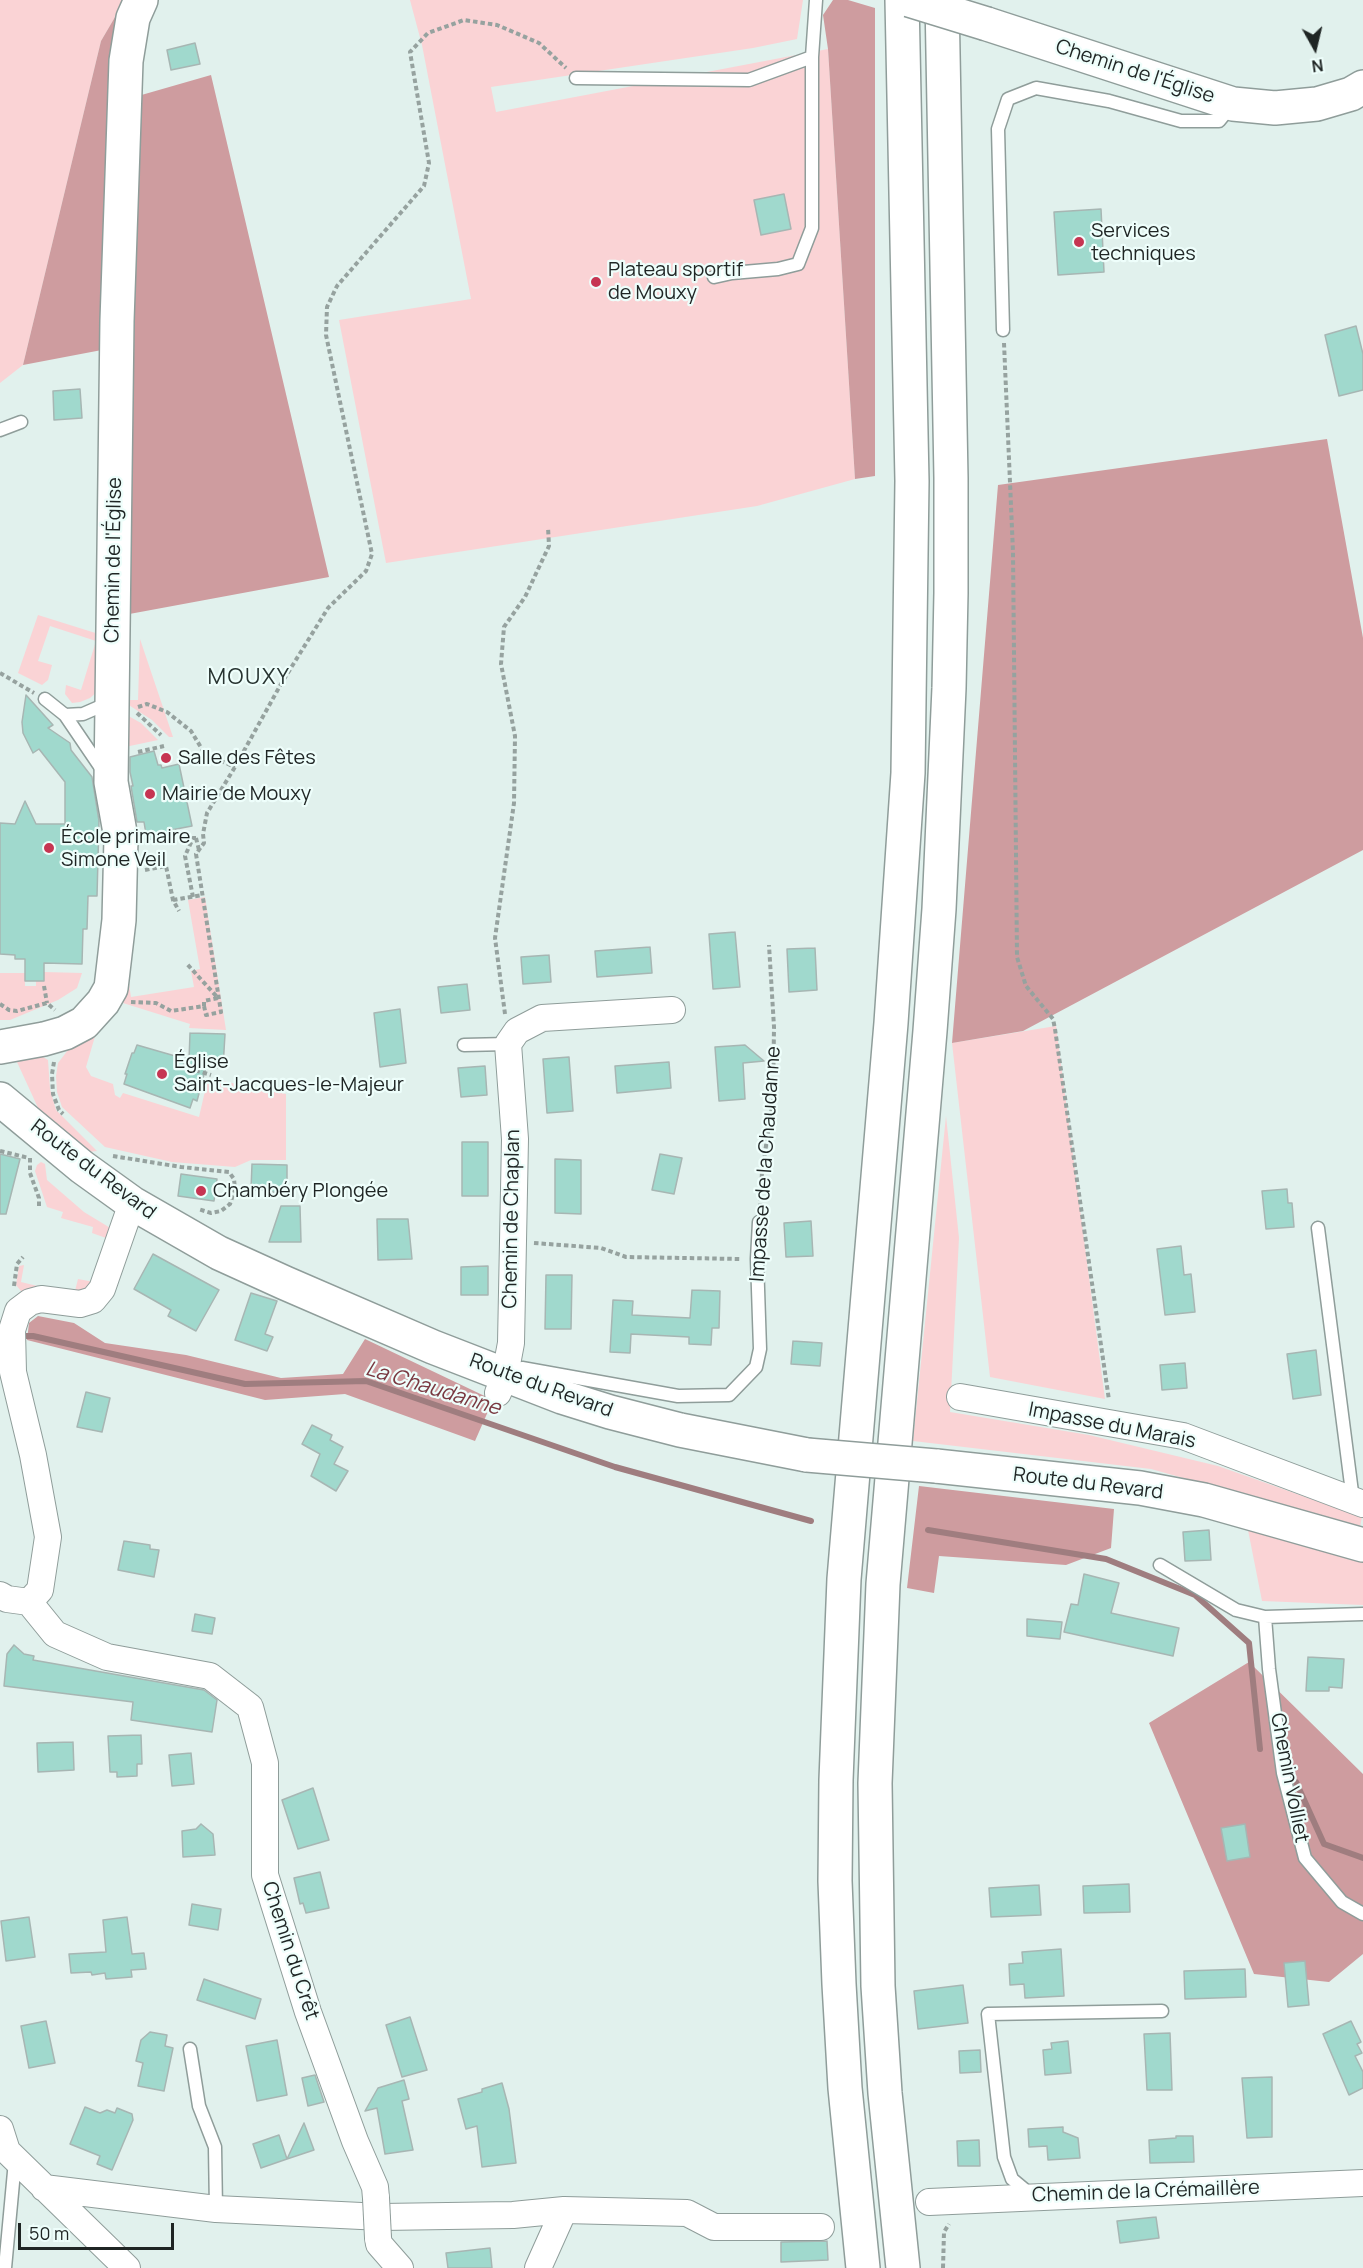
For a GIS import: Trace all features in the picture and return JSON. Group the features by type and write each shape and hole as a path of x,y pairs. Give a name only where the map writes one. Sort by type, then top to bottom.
{"main road":[{"name":"Chemin de l'Église","path":"0,1047 65,1033 84,1023 104,1002 111,988 119,920 121,838 111,782 110,697 114,600 117,321 126,61 133,18 141,0"},
{"path":"863,2268 845,2088 839,1984 835,1881 836,1780 844,1579 891,1023 908,773 912,481 902,0"},
{"name":"Chemin de l'Église","path":"909,0 1233,104 1275,108 1317,104 1351,94 1363,87"},
{"path":"903,2268 885,2093 879,1998 875,1783 883,1584 939,909 949,676 951,490 942,0"},
{"name":"Route du Revard","path":"0,1099 132,1203 219,1252 434,1347 501,1384 562,1397 680,1430 807,1455 1140,1488 1204,1500 1363,1545"}],"street":[{"path":"512,1037 542,1017 672,1010"},
{"name":"Chemin de Chaplan","path":"501,1384 511,1343 511,1242 515,1139 512,1037"},
{"path":"0,1595 7,1599 29,1602 40,1590 48,1537 33,1455 13,1372 14,1329 30,1302 41,1299 80,1304 93,1300 102,1289 132,1203"},
{"name":"Impasse du Marais","path":"960,1397 1183,1436 1358,1502"},
{"name":"Chemin du Crêt","path":"29,1602 55,1634 107,1657 210,1676 250,1707 265,1764 265,1875 308,2012 355,2141 375,2187 379,2244 400,2268"},
{"path":"0,2129 7,2151 127,2268"},
{"name":"Chemin de la Crémaillère","path":"929,2202 1363,2183"},
{"path":"44,2188 216,2209 382,2217 513,2215 564,2210 687,2213 714,2227 821,2227"},
{"path":"538,2268 564,2210"}],"lane":[{"path":"714,278 732,273 798,264 812,228 812,57 816,0"},
{"path":"576,78 749,81 812,57"},
{"path":"1003,330 998,129 1008,99 1036,88 1109,101 1181,121 1220,121 1233,104"},
{"path":"0,430 21,422"},
{"path":"65,715 83,714 99,707 110,697"},
{"path":"45,699 65,715 111,782"},
{"path":"464,1045 512,1037"},
{"name":"Impasse de la Chaudanne","path":"501,1384 524,1367 678,1396 729,1395 756,1367 760,1349 757,1259 759,1222"},
{"path":"1318,1227 1358,1502"},
{"path":"1160,1565 1236,1610 1265,1617 1363,1614"},
{"name":"Chemin Volliet","path":"1265,1617 1269,1669 1283,1773 1305,1858 1342,1902 1363,1914"},
{"path":"1034,2197 1012,2180 1004,2157 988,2013 1162,2010"},
{"path":"190,2049 199,2106 215,2147 216,2209"},
{"path":"5,2268 6,2203 15,2159"}],"path":[{"path":"218,998 204,1000 206,1015 221,1012 196,854 204,843 203,834 207,813 280,684 328,608 366,571 372,554 326,334 327,307 338,286 424,186 429,163 410,52 428,33 464,20 497,26 539,43 576,78"},
{"path":"1003,330 1013,552 1017,957 1026,986 1053,1019 1112,1424"},
{"path":"512,1037 506,1021 495,938 514,803 515,736 501,664 504,627 525,597 549,546 548,526"},
{"path":"0,673 45,699"},
{"path":"160,735 149,722 131,709 147,704 167,712 191,731 205,754 235,767"},
{"path":"193,897 185,856 193,838 196,838 199,850"},
{"path":"168,880 173,900 179,911"},
{"path":"173,900 202,895"},
{"name":"Impasse de la Chaudanne","path":"759,1222 762,1172 772,1100 774,1027 769,945"},
{"path":"187,964 218,998"},
{"path":"44,986 48,1003 55,1010"},
{"path":"111,988 119,990 119,1001 148,1001 171,1011 204,1006"},
{"path":"0,1004 9,1010 17,1011 48,1003"},
{"path":"46,1014 63,1005"},
{"path":"180,1049 185,1067 211,1075"},
{"path":"39,1206 39,1197 30,1173 59,1110 53,1094 52,1074 55,1060 59,1055"},
{"path":"0,1151 46,1137"},
{"path":"114,1162 105,1155 229,1172 234,1179 235,1189 230,1204 221,1211 211,1213 194,1208"},
{"path":"511,1242 557,1243 601,1248 626,1257 757,1259"},
{"path":"943,2268 944,2232 964,2200"}],"shaded area":[{"path":"0,0 125,0 101,41 23,365 0,383"},
{"path":"125,0 138,96 211,75 329,577 124,615 107,349 23,365 101,41"},
{"name":"Plateau sportif de Mouxy","path":"410,0 803,0 797,39 753,48 491,87 496,112 828,49 855,479 757,506 386,563 339,320 471,299 422,45"},
{"path":"833,0 848,0 875,8 875,476 855,479 828,49 823,15"},
{"path":"1327,439 1363,638 1363,850 1023,1031 952,1043 998,485"},
{"path":"38,615 105,636 98,691 90,698 72,703 65,694 66,685 81,690 96,641 50,626 38,661 52,665 48,680 42,685 18,673"},
{"path":"140,639 173,737 169,737 152,720 121,700 138,700"},
{"path":"123,713 141,723 158,740 125,747"},
{"path":"205,897 226,1030 189,1028 190,1024 123,1003 129,984 131,997 194,987 191,971 200,969 188,900"},
{"path":"44,972 82,973 77,988 58,1000 10,1020 0,1020 0,973 25,973 25,986 36,986 36,981 44,981"},
{"path":"1056,1026 1105,1399 990,1377 952,1043"},
{"path":"96,1033 86,1067 91,1076 113,1084 115,1095 120,1098 123,1093 199,1117 208,1078 286,1094 286,1160 251,1160 235,1167 172,1162 105,1147 62,1107 57,1092 58,1063 68,1050"},
{"path":"37,1057 48,1060 50,1089 56,1110 97,1151 88,1152 45,1123 17,1062"},
{"path":"946,1116 959,1238 950,1412 1089,1435 1218,1466 1362,1517 1360,1527 1151,1469 913,1441"},
{"path":"41,1162 45,1164 47,1180 84,1212 112,1229 97,1284 88,1294 75,1299 38,1293 29,1294 21,1291 16,1285 19,1266 24,1265 21,1282 74,1295 78,1279 94,1282 106,1238 92,1233 93,1227 61,1218 63,1212 47,1207 35,1171"},
{"path":"38,1316 74,1323 105,1343 186,1355 281,1378 343,1374 365,1339 493,1400 475,1441 345,1394 265,1400 27,1340 29,1323"},
{"path":"919,1486 1114,1509 1111,1548 1066,1565 939,1556 934,1593 907,1588"},
{"path":"1248,1530 1363,1562 1363,1605 1262,1601"},
{"path":"1249,1662 1363,1774 1363,1954 1329,1982 1254,1974 1149,1723"}],"building":[{"path":"195,43 200,64 171,70 167,50"},
{"path":"784,194 791,229 761,235 754,200"},
{"name":"Services techniques","path":"1101,209 1104,272 1058,275 1054,212"},
{"path":"1356,326 1363,354 1363,390 1339,396 1325,335"},
{"path":"80,389 82,418 54,420 53,391"},
{"name":"École primaire Simone Veil","path":"26,695 53,725 48,728 70,743 71,750 92,777 99,821 97,896 88,896 87,929 83,929 82,964 44,963 44,981 25,981 25,959 15,959 15,955 0,954 0,823 15,824 25,801 36,824 65,824 65,782 39,749 33,753 23,733 22,722"},
{"name":"Mairie de Mouxy","path":"154,751 158,765 162,768 179,764 192,826 171,830 171,835 147,840 144,822 137,822 131,786 133,786 130,757"},
{"path":"735,932 740,987 713,989 709,934"},
{"path":"650,947 652,973 597,977 595,951"},
{"path":"815,948 817,990 789,992 787,949"},
{"path":"549,955 551,982 523,984 521,957"},
{"path":"467,984 470,1010 441,1013 438,987"},
{"path":"400,1009 406,1063 380,1067 374,1013"},
{"name":"Église Saint-Jacques-le-Majeur","path":"190,1033 225,1034 223,1068 206,1067 197,1101 193,1099 190,1108 124,1084 132,1053 137,1045 189,1060"},
{"path":"745,1045 764,1061 743,1063 745,1099 719,1101 715,1047"},
{"path":"569,1057 573,1111 547,1113 543,1059"},
{"path":"669,1062 671,1088 617,1093 615,1066"},
{"path":"485,1066 487,1095 461,1097 458,1068"},
{"path":"462,1142 488,1142 488,1196 462,1196"},
{"path":"0,1154 20,1159 6,1214 0,1214"},
{"path":"660,1154 682,1158 674,1194 652,1190"},
{"path":"555,1159 581,1160 581,1214 555,1213"},
{"path":"252,1164 287,1165 287,1198 269,1190 251,1190"},
{"path":"181,1174 217,1179 214,1201 178,1196"},
{"path":"1287,1189 1288,1203 1292,1203 1294,1227 1266,1229 1262,1191"},
{"path":"281,1206 300,1206 301,1242 269,1242"},
{"path":"377,1219 408,1219 412,1259 378,1260"},
{"path":"811,1221 813,1256 786,1257 784,1223"},
{"path":"1181,1246 1184,1275 1191,1274 1195,1312 1165,1315 1157,1249"},
{"path":"153,1254 219,1290 196,1331 168,1316 171,1310 134,1289"},
{"path":"488,1266 488,1295 461,1295 461,1267"},
{"path":"546,1275 572,1275 571,1329 545,1329"},
{"path":"692,1290 720,1291 719,1328 712,1328 711,1345 689,1344 689,1337 631,1334 630,1353 610,1352 613,1300 633,1301 632,1315 690,1318"},
{"path":"251,1293 277,1301 265,1334 273,1337 267,1351 235,1340"},
{"path":"793,1341 822,1343 820,1366 791,1364"},
{"path":"1316,1350 1321,1395 1293,1399 1287,1354"},
{"path":"1185,1363 1187,1388 1162,1390 1160,1365"},
{"path":"86,1392 110,1398 102,1432 77,1427"},
{"path":"312,1425 332,1435 330,1440 343,1447 334,1464 348,1471 336,1491 311,1476 320,1454 302,1444"},
{"path":"1209,1530 1211,1560 1185,1561 1183,1532"},
{"path":"124,1541 150,1545 150,1549 159,1550 154,1577 118,1570"},
{"path":"1084,1574 1119,1583 1111,1613 1179,1628 1173,1656 1064,1632 1071,1604 1078,1605"},
{"path":"195,1614 215,1618 212,1634 192,1631"},
{"path":"1027,1619 1062,1622 1060,1639 1027,1636"},
{"path":"14,1645 24,1654 34,1656 33,1660 204,1690 217,1700 212,1732 131,1720 133,1702 4,1686 7,1654"},
{"path":"1308,1657 1344,1659 1342,1688 1329,1687 1329,1691 1306,1691"},
{"path":"141,1735 142,1764 137,1764 137,1776 117,1777 117,1772 110,1772 108,1736"},
{"path":"73,1742 74,1770 38,1772 37,1743"},
{"path":"191,1753 194,1784 172,1786 169,1755"},
{"path":"313,1788 329,1840 298,1849 282,1800"},
{"path":"201,1824 213,1834 215,1855 183,1857 182,1831 196,1829"},
{"path":"1245,1824 1250,1857 1227,1861 1221,1828"},
{"path":"320,1872 329,1908 306,1913 303,1903 300,1904 294,1878"},
{"path":"1129,1884 1130,1912 1084,1913 1083,1886"},
{"path":"1039,1885 1041,1915 991,1917 989,1888"},
{"path":"192,1904 221,1909 218,1930 189,1925"},
{"path":"29,1917 35,1957 6,1961 1,1921"},
{"path":"127,1917 132,1954 144,1953 146,1969 131,1970 132,1977 106,1979 105,1973 92,1975 91,1972 71,1973 69,1954 106,1952 103,1920"},
{"path":"1061,1949 1064,1996 1025,1998 1024,1984 1010,1985 1009,1964 1023,1963 1022,1952"},
{"path":"1305,1961 1309,2005 1288,2007 1284,1963"},
{"path":"1245,1969 1246,1997 1185,1999 1184,1971"},
{"path":"204,1979 261,1999 255,2019 197,2000"},
{"path":"963,1985 968,2023 918,2029 914,1991"},
{"path":"410,2017 427,2070 402,2077 386,2025"},
{"path":"46,2021 55,2063 29,2068 21,2026"},
{"path":"1351,2021 1361,2042 1357,2044 1362,2053 1355,2056 1363,2072 1363,2088 1349,2095 1323,2034"},
{"path":"150,2032 167,2035 165,2046 173,2048 164,2091 138,2086 143,2063 136,2061 141,2040"},
{"path":"1170,2033 1172,2090 1147,2090 1144,2034"},
{"path":"277,2040 287,2095 257,2101 246,2046"},
{"path":"1068,2041 1071,2073 1045,2075 1043,2050 1052,2049 1051,2043"},
{"path":"980,2050 981,2072 960,2073 959,2051"},
{"path":"315,2075 324,2102 308,2106 302,2078"},
{"path":"1272,2077 1272,2137 1247,2138 1242,2078"},
{"path":"404,2080 409,2099 402,2101 413,2150 385,2154 377,2108 365,2111 378,2088"},
{"path":"502,2083 509,2109 516,2163 482,2167 477,2126 466,2129 458,2099"},
{"path":"85,2107 100,2113 107,2110 115,2113 117,2108 132,2114 133,2120 112,2170 97,2164 100,2156 70,2144"},
{"path":"304,2123 314,2150 287,2159"},
{"path":"1063,2127 1063,2132 1078,2138 1080,2158 1048,2160 1047,2146 1029,2147 1028,2129"},
{"path":"279,2135 287,2159 261,2168 253,2144"},
{"path":"1176,2136 1193,2136 1194,2162 1150,2163 1149,2140 1176,2138"},
{"path":"979,2140 980,2166 958,2166 957,2141"},
{"path":"1156,2217 1159,2238 1120,2243 1117,2221"},
{"path":"827,2241 828,2260 781,2262 781,2242"},
{"path":"490,2248 492,2268 448,2268 446,2253"}],"waterway":[{"name":"La Chaudanne","path":"19,1336 33,1336 245,1384 366,1381 615,1467 811,1521"},
{"path":"928,1530 1106,1559 1195,1595 1249,1643 1260,1749"},
{"name":"La Chaudanne","path":"1296,1782 1324,1844 1363,1858"}],"place":[{"name":"Services techniques","path":"1079,242"},
{"name":"Plateau sportif de Mouxy","path":"596,282"},
{"name":"Salle des Fêtes","path":"166,758"},
{"name":"Mairie de Mouxy","path":"150,794"},
{"name":"École primaire Simone Veil","path":"49,848"},
{"name":"Église Saint-Jacques-le-Majeur","path":"162,1074"},
{"name":"Chambéry Plongée","path":"201,1191"}],"district":[{"name":"MOUXY","path":"249,678"}]}
